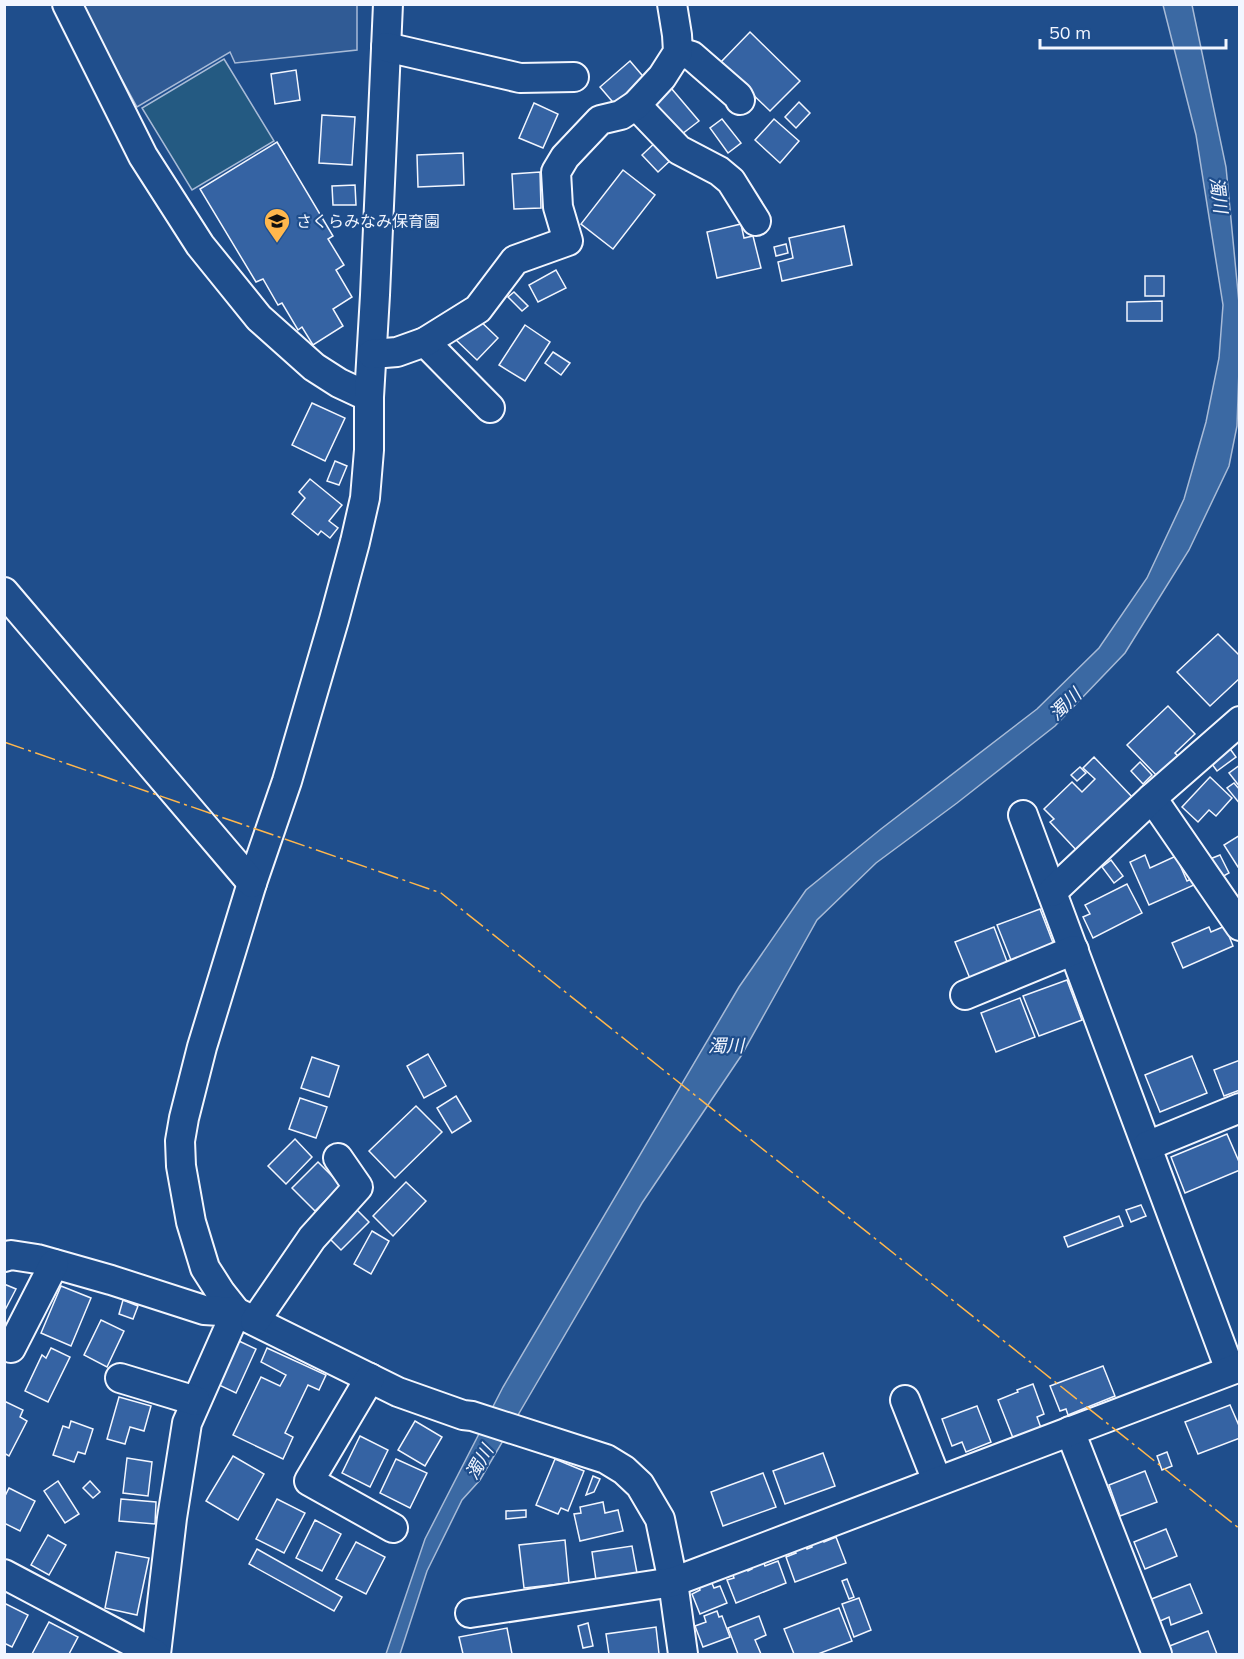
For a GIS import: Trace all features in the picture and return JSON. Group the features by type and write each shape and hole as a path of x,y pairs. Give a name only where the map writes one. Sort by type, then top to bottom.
{"street":[{"path":"67,4 143,156 200,245 259,318 314,367 339,383 369,397"},
{"path":"246,1317 221,1293 206,1268 191,1222 180,1166 180,1141 202,1047 252,883 287,781 355,542 365,498 388,4"},
{"path":"372,354 397,352 425,342 478,309 515,260 568,241 558,207 556,172 566,157 600,120 621,115 636,105 662,77 678,52 672,4"},
{"path":"386,47 520,78 574,77"},
{"path":"678,52 692,56 740,100"},
{"path":"636,105 679,150 719,171 731,181 756,221"},
{"path":"425,342 490,408"},
{"path":"4,592 252,883"},
{"path":"1052,892 1152,798 1239,721"},
{"path":"1152,798 1239,926"},
{"path":"470,1613 673,1582 1235,1369 1147,1146 1023,815"},
{"path":"965,995 1074,950"},
{"path":"1147,1146 1239,1108"},
{"path":"4,1574 156,1654 172,1518 187,1423 196,1401 246,1317 358,1187 338,1158"},
{"path":"4,1257 37,1259 204,1310 246,1317 398,1392 463,1415 528,1433 606,1459 624,1470 640,1485 660,1519 673,1582 683,1654"},
{"path":"11,1348 54,1264"},
{"path":"120,1378 196,1401"},
{"path":"370,1378 309,1481 393,1528"},
{"path":"905,1400 937,1481"},
{"path":"1070,1431 1157,1654"}],"shaded area":[{"path":"81,5 357,5 357,50 235,63 230,52 137,107"},
{"path":"224,59 274,141 192,190 142,108"}],"water":[{"name":"濁川","path":"1163,5 1192,5 1226,167 1239,303 1240,341 1237,426 1229,466 1189,550 1125,653 1055,726 876,863 817,920 741,1056 642,1203 480,1480 462,1500 427,1571 400,1654 386,1654 425,1539 503,1387 739,987 806,890 1037,709 1099,648 1147,578 1184,499 1206,422 1219,358 1223,305 1196,135"}],"building":[{"path":"750,32 800,81 770,111 720,63"},
{"path":"630,61 647,81 617,107 600,87"},
{"path":"296,70 300,100 275,104 271,74"},
{"path":"671,88 699,121 682,134 654,102"},
{"path":"799,102 810,113 796,128 785,117"},
{"path":"534,103 558,114 543,148 519,138"},
{"path":"322,115 355,117 352,165 319,163"},
{"path":"722,119 741,143 728,153 710,128"},
{"path":"774,119 799,141 780,163 755,140"},
{"path":"658,140 674,157 658,172 642,155"},
{"path":"277,142 333,236 328,239 344,265 336,270 352,297 333,309 343,326 313,345 302,327 298,330 282,303 278,305 263,279 256,282 200,189"},
{"path":"463,153 464,185 418,187 417,155"},
{"path":"623,170 655,195 613,249 581,224"},
{"path":"540,172 541,208 514,209 512,174"},
{"path":"355,185 356,205 333,205 332,186"},
{"path":"741,224 744,238 753,236 761,268 717,278 707,232"},
{"path":"844,226 852,265 782,281 778,262 793,258 789,238"},
{"path":"786,244 788,253 776,256 774,247"},
{"path":"556,270 566,288 538,302 529,285"},
{"path":"1145,276 1164,276 1164,296 1145,296"},
{"path":"514,292 528,306 522,311 508,297"},
{"path":"1162,301 1162,321 1127,321 1127,302"},
{"path":"476,317 498,338 477,360 455,339"},
{"path":"525,325 550,342 525,381 499,365"},
{"path":"553,352 570,363 561,375 545,363"},
{"path":"312,403 345,418 325,461 292,445"},
{"path":"335,461 347,466 339,485 327,481"},
{"path":"310,479 342,505 329,521 338,528 330,538 321,531 318,535 292,514 305,498 299,492"},
{"path":"1218,634 1240,656 1240,678 1210,706 1177,672"},
{"path":"1168,706 1195,734 1175,753 1179,757 1158,777 1127,745"},
{"path":"1228,746 1236,757 1217,771 1209,760"},
{"path":"1094,757 1135,800 1079,853 1050,822 1054,819 1044,809 1072,782 1082,792 1095,779 1083,768"},
{"path":"1140,762 1152,775 1143,784 1131,771"},
{"path":"1240,765 1240,787 1229,773"},
{"path":"1080,767 1086,773 1077,781 1071,775"},
{"path":"1210,777 1232,798 1216,816 1209,810 1198,822 1182,807"},
{"path":"1234,783 1240,790 1240,804 1227,788"},
{"path":"1240,835 1240,866 1238,867 1224,845"},
{"path":"1145,855 1150,868 1176,856 1187,881 1191,879 1194,885 1149,905 1130,862"},
{"path":"1220,855 1229,873 1220,878 1210,859"},
{"path":"1111,860 1123,876 1114,883 1102,867"},
{"path":"1127,884 1142,913 1093,938 1083,917 1090,914 1085,905"},
{"path":"1040,909 1055,948 1013,965 997,925"},
{"path":"1225,926 1233,946 1183,968 1172,943 1209,927 1211,932"},
{"path":"994,927 1009,967 971,981 955,942"},
{"path":"1067,980 1082,1020 1039,1036 1023,996"},
{"path":"1020,998 1035,1037 996,1052 981,1013"},
{"path":"428,1054 446,1086 424,1098 407,1066"},
{"path":"1192,1056 1207,1093 1160,1112 1145,1075"},
{"path":"312,1057 339,1066 329,1097 301,1088"},
{"path":"1240,1060 1240,1090 1224,1096 1214,1070"},
{"path":"456,1096 471,1121 452,1133 437,1108"},
{"path":"300,1098 327,1107 316,1138 289,1129"},
{"path":"416,1106 442,1132 395,1178 369,1151"},
{"path":"1227,1134 1240,1164 1240,1170 1185,1193 1171,1157"},
{"path":"295,1139 312,1157 286,1184 268,1166"},
{"path":"318,1162 341,1185 315,1211 292,1188"},
{"path":"406,1182 426,1201 393,1236 373,1216"},
{"path":"1141,1205 1146,1216 1131,1222 1126,1210"},
{"path":"353,1206 369,1222 341,1250 325,1234"},
{"path":"1119,1216 1123,1226 1068,1247 1064,1237"},
{"path":"372,1231 389,1241 371,1274 354,1264"},
{"path":"4,1284 16,1289 4,1312"},
{"path":"61,1286 91,1298 71,1346 41,1333"},
{"path":"123,1300 138,1306 133,1319 119,1314"},
{"path":"101,1320 124,1331 107,1367 84,1355"},
{"path":"239,1341 256,1349 236,1393 219,1385"},
{"path":"51,1348 70,1357 48,1402 25,1391 42,1355 46,1358"},
{"path":"267,1348 326,1375 319,1390 308,1385 285,1433 293,1437 283,1459 233,1435 261,1377 280,1386 286,1375 261,1362"},
{"path":"1103,1366 1115,1396 1068,1415 1066,1409 1060,1411 1050,1386"},
{"path":"1033,1384 1044,1414 1037,1417 1041,1428 1013,1438 998,1400"},
{"path":"119,1397 151,1406 144,1431 130,1427 125,1444 107,1439"},
{"path":"4,1401 23,1410 20,1417 27,1421 9,1456 4,1453"},
{"path":"1230,1405 1240,1428 1240,1438 1198,1454 1185,1422"},
{"path":"977,1406 991,1442 966,1452 962,1442 952,1446 942,1419"},
{"path":"71,1421 93,1429 85,1454 78,1452 74,1462 53,1455 63,1426 69,1428"},
{"path":"415,1421 442,1437 425,1466 398,1450"},
{"path":"360,1436 388,1450 370,1487 342,1473"},
{"path":"1167,1452 1172,1466 1162,1470 1157,1456"},
{"path":"823,1453 835,1486 785,1504 773,1471"},
{"path":"233,1456 264,1474 238,1520 206,1501"},
{"path":"127,1458 152,1462 148,1496 123,1493"},
{"path":"396,1459 427,1473 410,1508 380,1493"},
{"path":"555,1459 584,1471 568,1511 561,1508 558,1514 536,1505"},
{"path":"1145,1471 1157,1502 1120,1516 1109,1485"},
{"path":"763,1473 776,1507 723,1526 711,1492"},
{"path":"593,1476 600,1479 594,1492 586,1495"},
{"path":"58,1481 79,1514 65,1523 44,1491"},
{"path":"90,1481 100,1492 93,1498 83,1488"},
{"path":"9,1488 35,1501 20,1531 4,1523 4,1498"},
{"path":"121,1499 156,1502 155,1524 119,1521"},
{"path":"277,1499 305,1513 284,1553 256,1539"},
{"path":"603,1502 605,1513 618,1510 623,1531 580,1541 574,1514 581,1513 580,1507"},
{"path":"526,1510 526,1517 506,1519 506,1511"},
{"path":"315,1520 341,1534 322,1571 296,1558"},
{"path":"1166,1529 1177,1556 1145,1569 1134,1542"},
{"path":"48,1535 66,1545 49,1575 31,1565"},
{"path":"836,1537 846,1563 795,1582 786,1557 796,1553 794,1549 805,1544 807,1549 812,1547 811,1542 823,1538 824,1542"},
{"path":"565,1540 569,1583 524,1588 519,1545"},
{"path":"356,1542 385,1557 366,1594 336,1579"},
{"path":"632,1546 637,1573 596,1580 592,1552"},
{"path":"257,1549 342,1597 334,1611 249,1564"},
{"path":"116,1552 149,1558 137,1615 105,1608"},
{"path":"763,1560 765,1566 778,1561 786,1583 736,1603 727,1580 734,1578 732,1572 747,1566 748,1571 752,1569 750,1565"},
{"path":"847,1579 854,1597 849,1599 842,1581"},
{"path":"711,1581 714,1588 720,1586 727,1603 700,1614 692,1594 700,1590 699,1586"},
{"path":"1190,1584 1202,1613 1171,1625 1169,1617 1158,1622 1149,1600"},
{"path":"859,1598 871,1630 854,1637 842,1604"},
{"path":"4,1603 28,1615 12,1647 4,1643"},
{"path":"839,1608 852,1641 818,1654 794,1654 784,1629"},
{"path":"717,1611 719,1617 722,1616 730,1637 703,1647 695,1626 706,1622 704,1616"},
{"path":"759,1616 766,1635 755,1640 761,1654 738,1654 728,1628"},
{"path":"49,1622 78,1637 69,1654 32,1654"},
{"path":"588,1623 593,1646 583,1648 578,1626"},
{"path":"656,1627 659,1654 609,1654 606,1634"},
{"path":"507,1628 512,1654 463,1654 459,1637"},
{"path":"1208,1631 1217,1654 1169,1654 1167,1647"}],"power":[{"path":"4,742 441,893 1240,1529"}],"place":[{"name":"さくらみなみ保育園","path":"277,244"}]}
